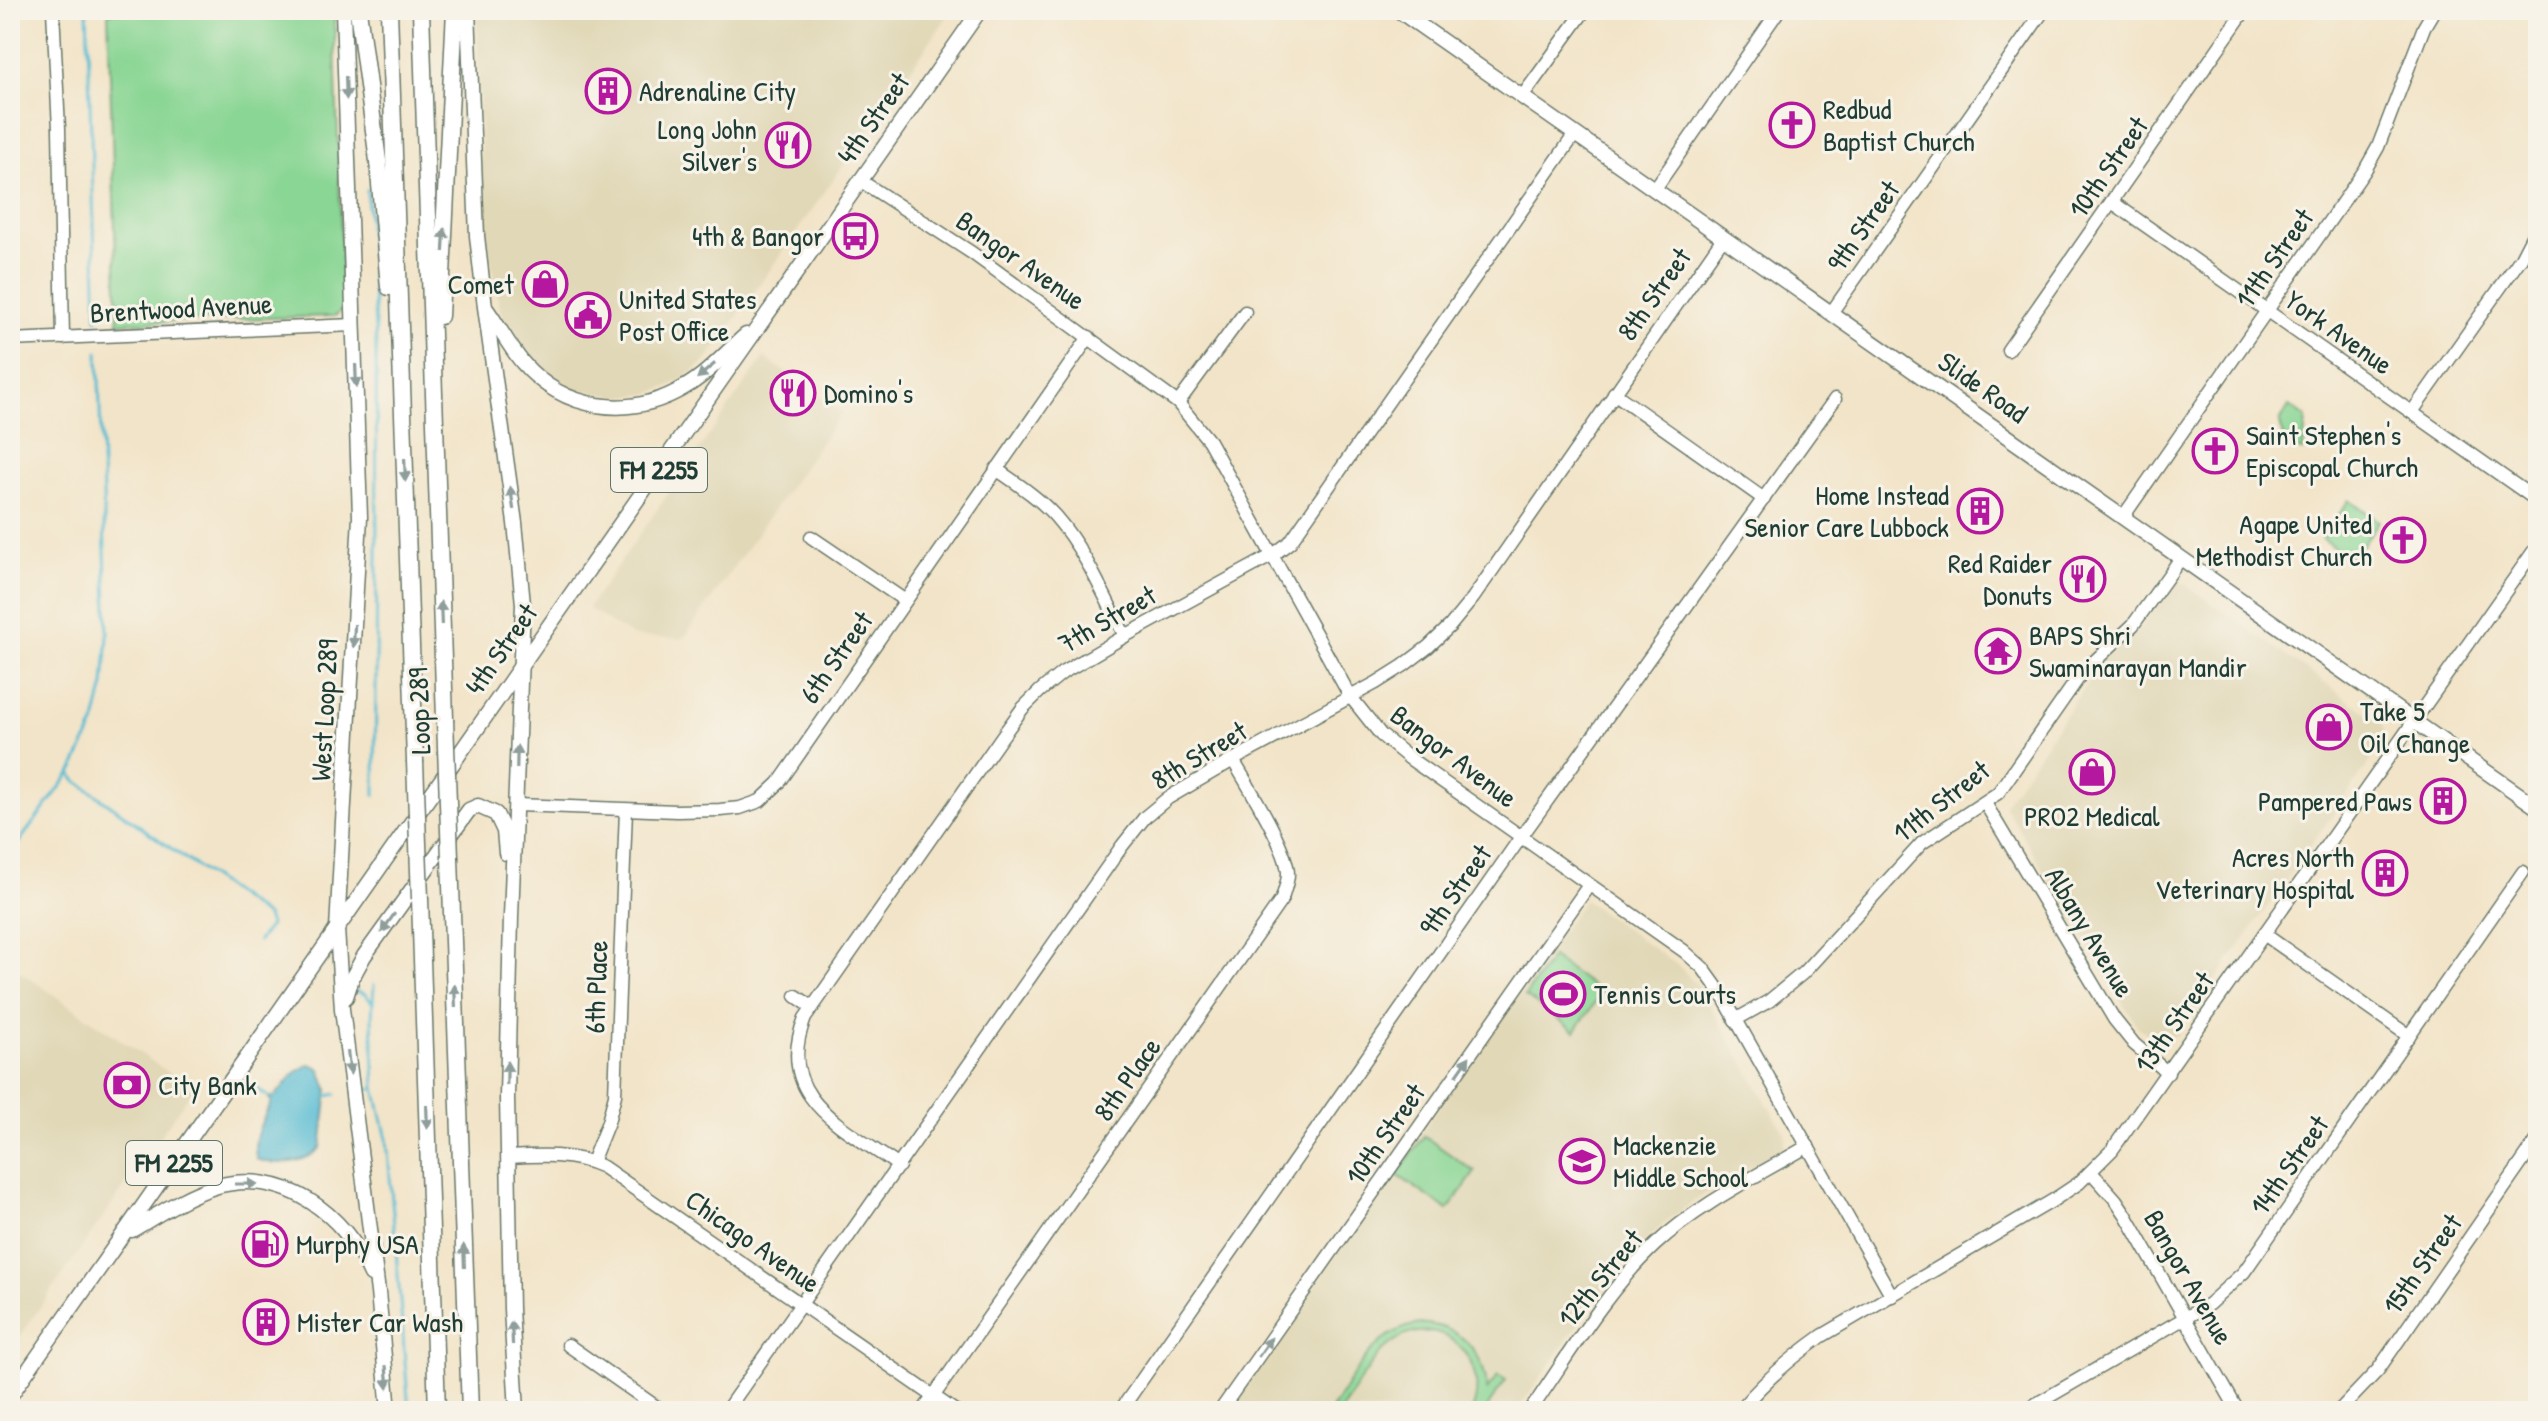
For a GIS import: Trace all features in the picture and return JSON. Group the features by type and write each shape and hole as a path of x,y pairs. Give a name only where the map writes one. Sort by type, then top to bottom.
{"highway":[{"path":"358,10 379,173 385,259 401,364"},
{"name":"Loop 289","path":"389,10 435,1411"},
{"name":"Loop 289","path":"421,10 471,1411"},
{"path":"434,402 455,10"}],"main road":[{"name":"West Loop 289","path":"343,10 360,517 337,929 342,1009 378,1292 389,1411"},
{"path":"468,10 474,196 523,604 507,1042 511,1309 517,1411"},
{"name":"4th Street","path":"10,1396 980,10"},
{"name":"Slide Road","path":"1398,10 2538,808"},
{"path":"485,307 522,361 537,376 574,399 616,408 662,399 686,387 764,319"},
{"path":"342,1009 352,978 364,956 469,810 478,806 496,814 504,831 511,917"},
{"path":"125,1235 180,1202 217,1186 246,1182 284,1188 314,1202 344,1228 360,1250 378,1292"}],"street":[{"path":"53,10 63,338"},
{"path":"1522,97 1585,10"},
{"path":"1654,190 1779,10"},
{"name":"9th Street","path":"1831,313 2044,10"},
{"name":"10th Street","path":"2008,350 2245,10"},
{"name":"11th Street","path":"2123,517 2365,170 2378,147 2424,27 2434,10"},
{"name":"7th Street","path":"899,1166 819,1109 807,1094 796,1065 796,1051 798,1036 812,1007 1022,709 1062,673 1273,555 1290,542 1575,134"},
{"name":"Bangor Avenue","path":"861,181 972,253 1178,403 1209,441 1350,696 1381,735 1409,758 1684,951 1703,968 1721,993 1892,1296"},
{"name":"York Avenue","path":"2112,202 2538,501"},
{"path":"2412,412 2521,258 2538,225"},
{"name":"8th Street","path":"726,1411 1145,817 1168,798 1233,760 1376,683 1428,647 1450,626 1473,598 1723,238"},
{"path":"1178,403 1245,312"},
{"name":"Brentwood Avenue","path":"10,340 354,325"},
{"name":"6th Street","path":"516,805 720,810 740,808 760,801 779,783 1089,337"},
{"path":"1614,393 1764,499"},
{"name":"9th Street","path":"1120,1411 1521,837 1835,399"},
{"path":"996,469 1035,497 1069,535 1125,636"},
{"path":"811,537 904,600"},
{"name":"13th Street","path":"1739,1411 1764,1382 1822,1336 2052,1201 2091,1172 2120,1141 2538,545"},
{"name":"11th Street","path":"1735,1020 1769,1001 1803,973 1922,843 1998,793 2081,674 2133,625 2181,558"},
{"name":"8th Place","path":"923,1411 1282,899 1288,876 1286,861 1233,760"},
{"name":"Albany Avenue","path":"1985,803 2114,1019 2134,1044 2168,1073"},
{"name":"6th Place","path":"592,1162 615,1095 626,810"},
{"name":"14th Street","path":"2024,1411 2185,1319 2216,1298 2244,1272 2523,872"},
{"name":"10th Street","path":"1220,1411 1589,885"},
{"path":"2264,934 2409,1036"},
{"path":"604,985 619,985"},
{"path":"796,996 812,1007"},
{"name":"15th Street","path":"2339,1411 2378,1370 2538,1139"},
{"name":"12th Street","path":"1530,1411 1606,1303 1657,1244 1713,1203 1808,1146"},
{"name":"Chicago Avenue","path":"508,1157 556,1156 592,1162 615,1174 955,1411"},
{"name":"Bangor Avenue","path":"2091,1172 2126,1215 2238,1411"},
{"path":"568,1345 662,1411"}],"shaded area":[{"path":"476,10 952,10 706,361 685,378 667,387 648,394 620,397 577,390 544,372 523,351 500,309 482,191"},
{"path":"764,357 842,412 687,634 681,639 632,636 588,608"},
{"path":"2175,577 2381,723 2386,739 2176,1036 2149,1035 2137,1026 2004,805 2103,659 2140,628"},
{"name":"Mackenzie Middle School","path":"1584,900 1677,965 1698,985 1785,1134 1785,1146 1703,1195 1667,1221 1639,1247 1609,1281 1517,1411 1226,1411"},
{"path":"10,965 193,1089 10,1350"}],"green space":[{"path":"334,10 343,305 335,316 118,323 108,13"},
{"path":"2289,406 2306,418 2303,451 2285,448 2280,422"},
{"path":"2349,500 2379,521 2352,560 2322,539"},
{"name":"Tennis Courts","path":"1552,957 1602,993 1575,1031 1525,996"},
{"path":"1424,1136 1475,1172 1448,1210 1397,1175"},
{"path":"1428,1324 1452,1332 1470,1346 1482,1366 1487,1390 1498,1375 1506,1380 1484,1411 1472,1411 1476,1393 1475,1376 1470,1360 1460,1347 1432,1332 1416,1332 1389,1345 1373,1362 1340,1411 1330,1411 1359,1367 1381,1342 1410,1326"}],"water":[{"path":"310,1064 319,1068 328,1090 321,1147 308,1157 291,1162 257,1159 256,1138 271,1103 268,1097 274,1097 295,1073"}],"waterway":[{"path":"87,10 97,319"},
{"path":"367,190 376,343 375,795"},
{"path":"10,854 73,770 95,722 104,685 108,635 98,352"},
{"path":"72,774 74,779 267,917 270,925 258,941"},
{"path":"374,985 375,1088"},
{"path":"356,991 365,994 372,1002"},
{"path":"256,1088 268,1097"},
{"path":"367,1090 375,1088 387,1139 409,1411"},
{"path":"328,1096 336,1094"}],"place":[{"name":"Adrenaline City","path":"608,91"},
{"name":"Redbud Baptist Church","path":"1792,125"},
{"name":"Long John Silver's","path":"788,145"},
{"name":"4th & Bangor","path":"855,236"},
{"name":"Comet","path":"545,284"},
{"name":"United States Post Office","path":"588,315"},
{"name":"Domino's","path":"793,393"},
{"name":"Saint Stephen's Episcopal Church","path":"2215,451"},
{"name":"Home Instead Senior Care Lubbock","path":"1980,511"},
{"name":"Agape United Methodist Church","path":"2403,540"},
{"name":"Red Raider Donuts","path":"2083,579"},
{"name":"BAPS Shri Swaminarayan Mandir","path":"1998,651"},
{"name":"Take 5 Oil Change","path":"2329,727"},
{"name":"PRO2 Medical","path":"2092,772"},
{"name":"Pampered Paws","path":"2443,801"},
{"name":"Acres North Veterinary Hospital","path":"2385,873"},
{"name":"Tennis Courts","path":"1563,994"},
{"name":"City Bank","path":"127,1085"},
{"name":"Mackenzie Middle School","path":"1582,1161"},
{"name":"Murphy USA","path":"265,1244"},
{"name":"Mister Car Wash","path":"266,1322"}]}
